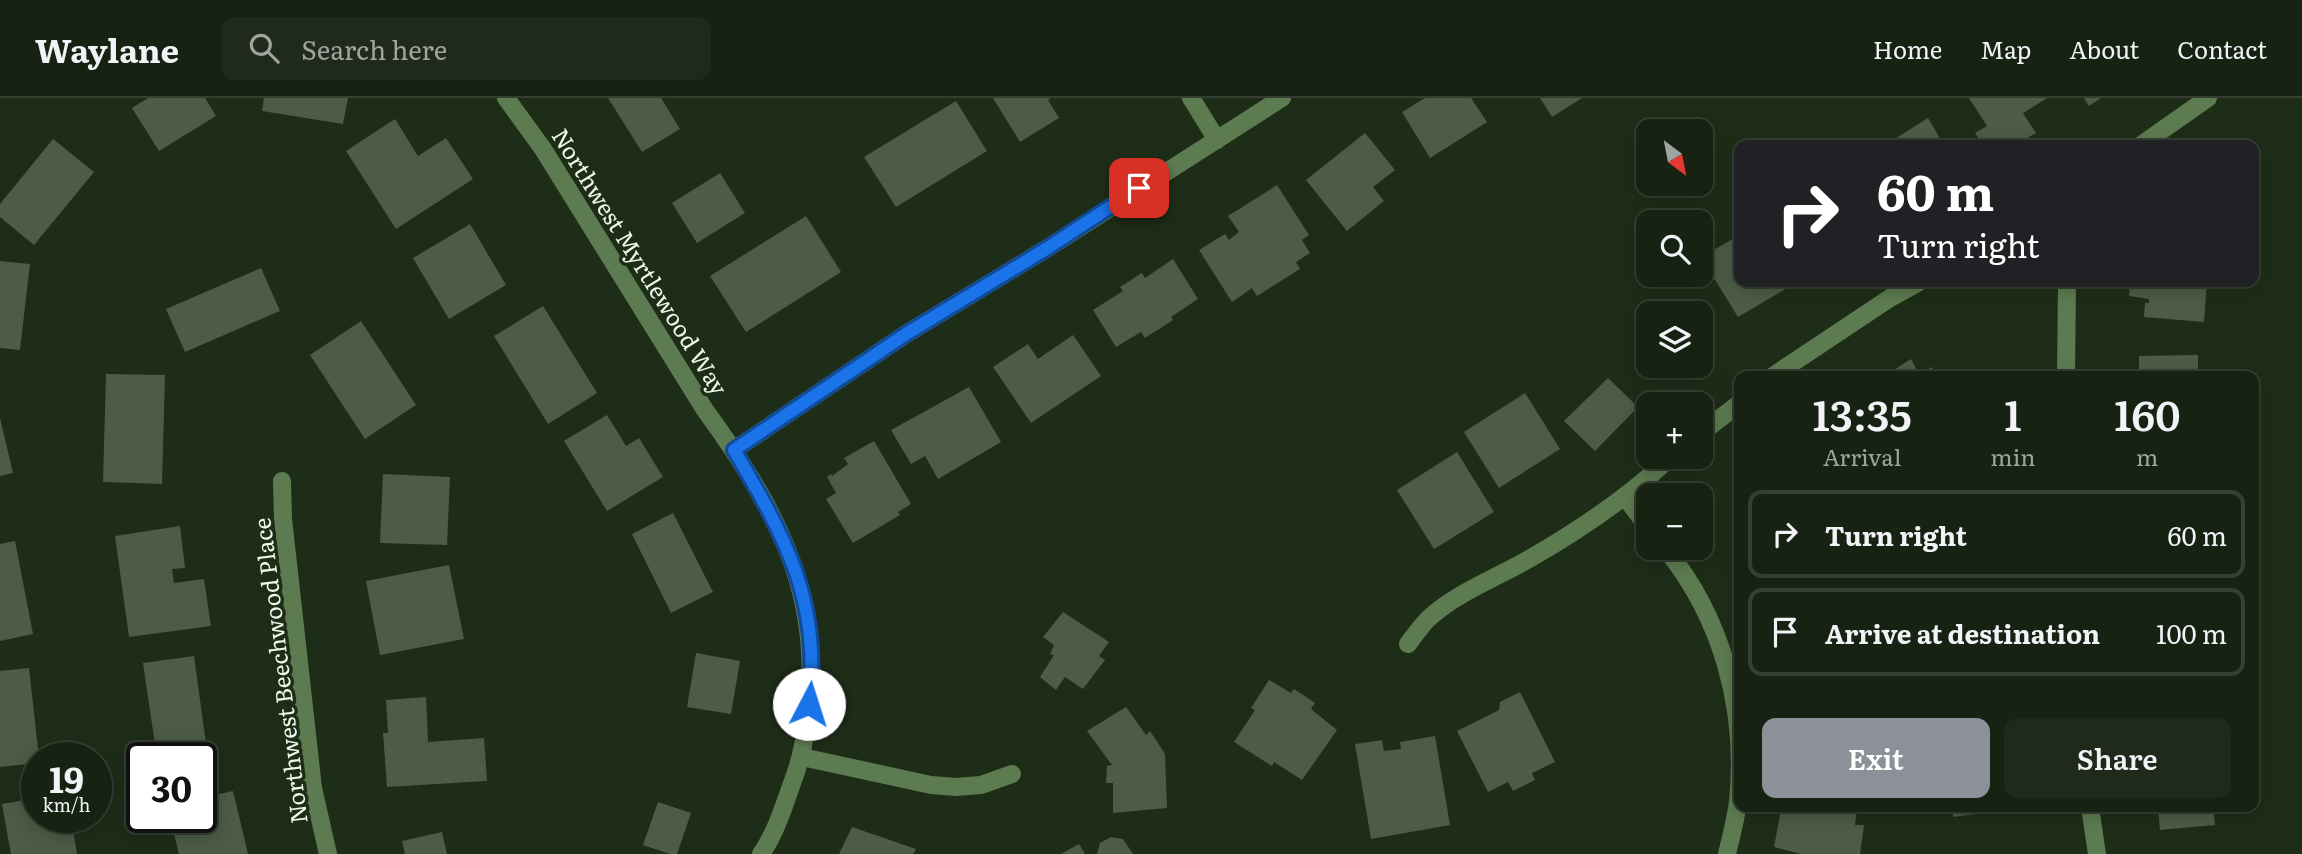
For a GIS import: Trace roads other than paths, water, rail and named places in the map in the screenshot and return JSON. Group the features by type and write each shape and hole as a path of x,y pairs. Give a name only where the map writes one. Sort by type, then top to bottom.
{"street":[{"name":"Northwest Myrtlewood Way","path":"506,98 543,149 705,410 734,450 787,544 800,581 811,639 812,678 802,757 773,834 761,854"},
{"path":"1191,98 1217,140"},
{"path":"734,450 906,334 1046,249 1282,98"},
{"path":"2148,140 2208,98"},
{"path":"1780,371 1910,287"},
{"path":"2066,371 2067,287"},
{"path":"1713,424 1734,408"},
{"path":"1408,644 1428,619 1448,603 1530,559 1602,515 1657,469"},
{"name":"Northwest Beechwood Place","path":"282,481 313,788 328,854"},
{"path":"1625,497 1636,511"},
{"path":"1673,560 1695,591 1717,635 1728,667 1734,702"},
{"path":"802,757 930,785 981,785 1012,775"},
{"path":"1727,854 1736,812"},
{"path":"2091,812 2097,854"}]}
